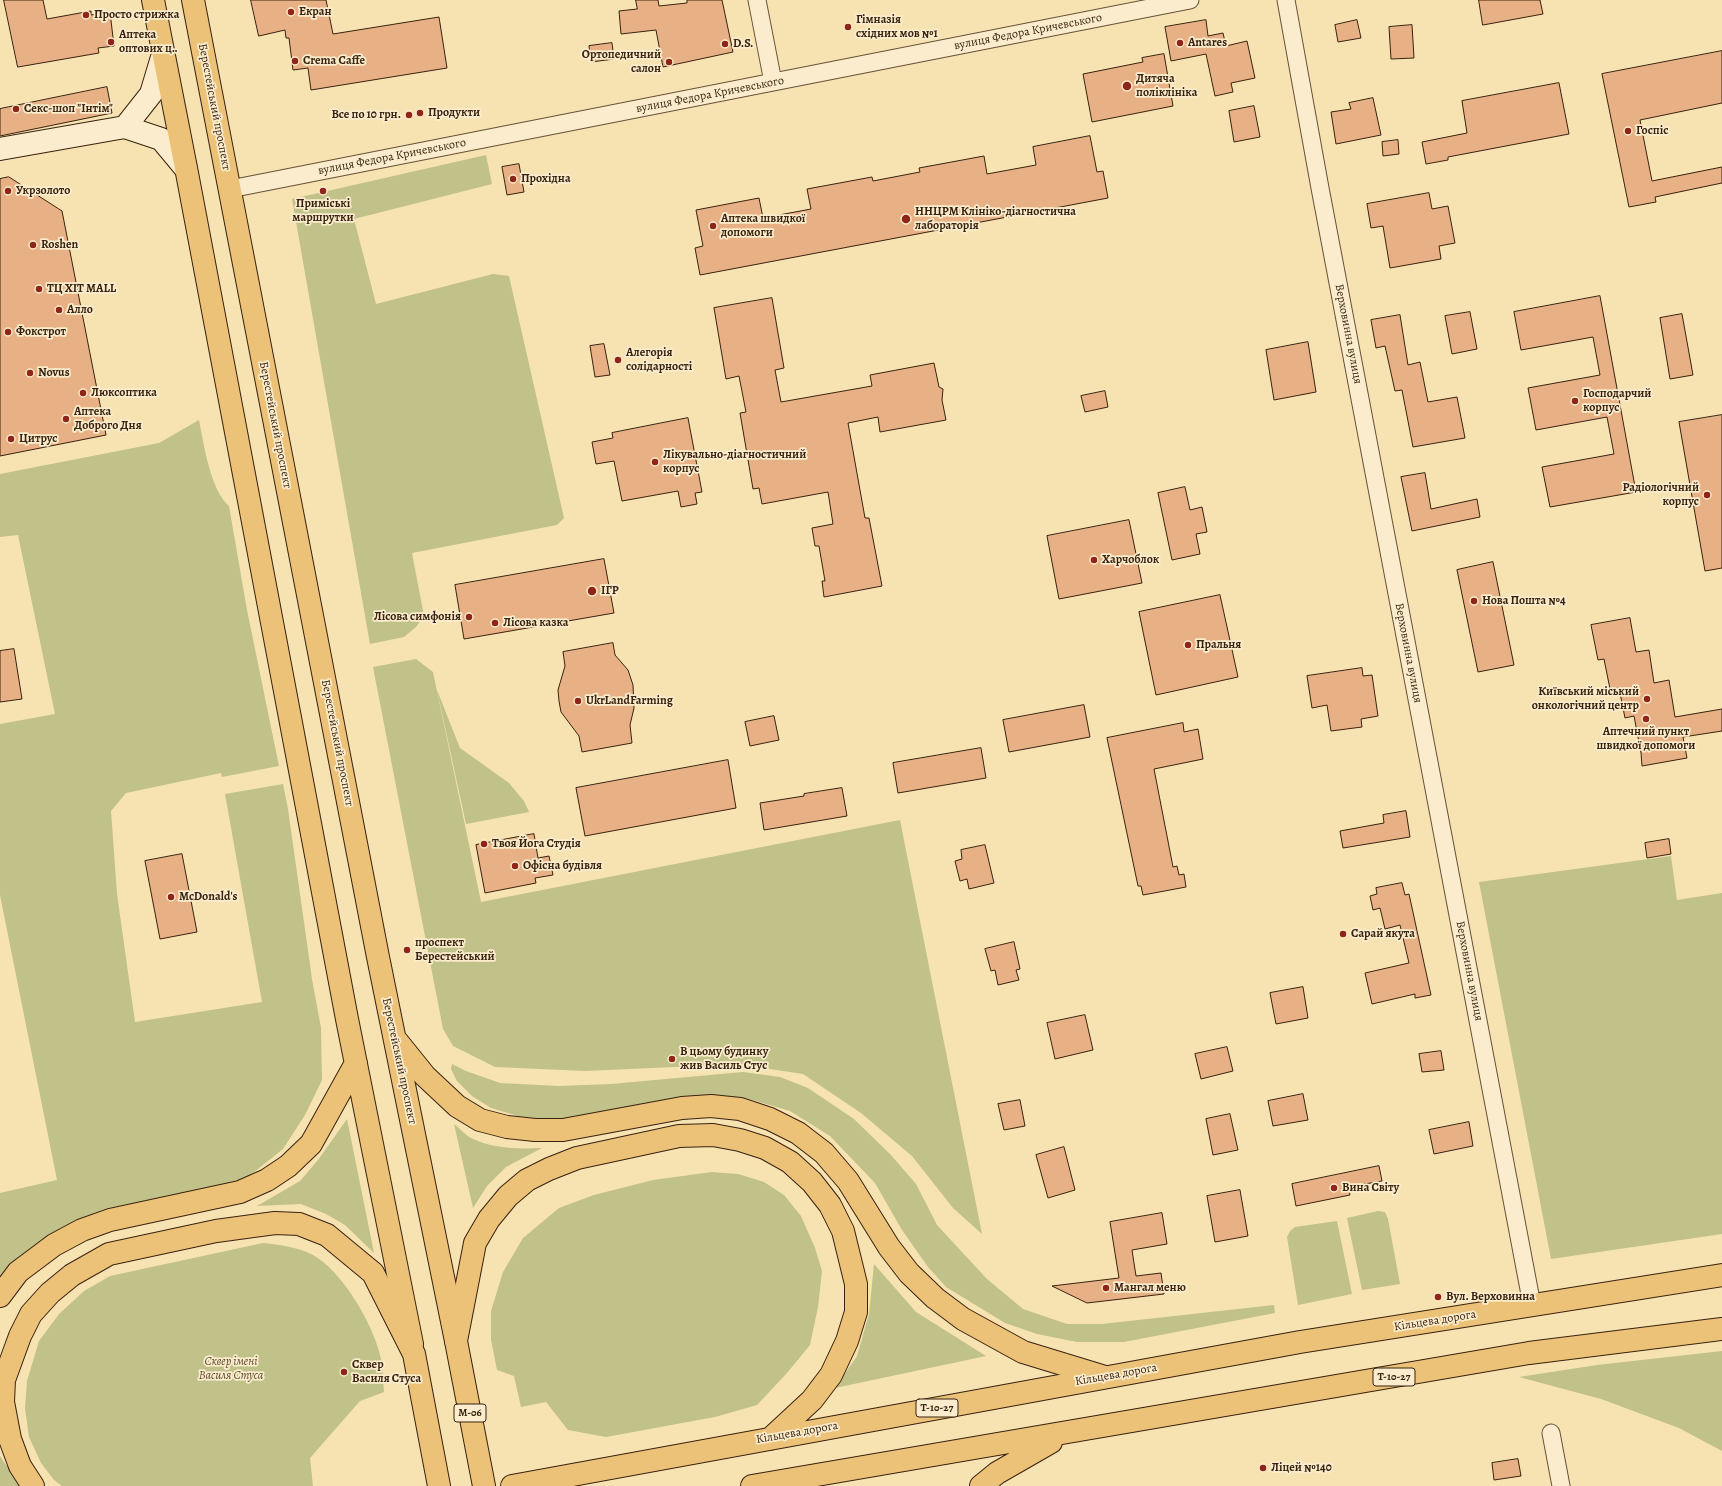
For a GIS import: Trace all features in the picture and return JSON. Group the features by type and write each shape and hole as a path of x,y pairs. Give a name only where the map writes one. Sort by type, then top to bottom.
{"main road":[{"path":"153,0 356,1063 439,1486"},
{"name":"Берестейський проспект","path":"193,0 394,1038 484,1486"},
{"path":"394,1038 425,1076 457,1106 480,1120 507,1127 535,1130 563,1130 682,1108 711,1106 740,1109 770,1119 798,1133 824,1153 848,1181 889,1247 909,1273 935,1298 963,1319 1023,1352 1105,1377"},
{"path":"0,1296 18,1272 54,1245 82,1230 110,1220 200,1202 240,1192 272,1177 288,1166 310,1144 356,1063"},
{"path":"456,1341 475,1243 489,1219 508,1196 528,1180 549,1169 577,1158 679,1136 713,1135 740,1140 766,1148 790,1162 812,1182 830,1205 843,1231 856,1284 856,1312 847,1342 831,1374 812,1400 770,1438"},
{"path":"33,1486 20,1466 10,1439 3,1402 4,1380 20,1336 31,1314 50,1292 72,1275 109,1254 216,1231 275,1223 299,1224 327,1235 373,1273 414,1354"},
{"name":"Кільцева дорога","path":"512,1486 1293,1344 1722,1275"},
{"name":"Т-10-27","path":"752,1486 1529,1353 1722,1329"},
{"path":"981,1486 997,1473 1066,1433"}],"street":[{"path":"757,0 773,82"},
{"name":"вулиця Федора Кричевського","path":"230,189 1190,0"},
{"name":"Верховинна вулиця","path":"1286,0 1320,188 1532,1305"},
{"path":"125,127 151,94 163,54"},
{"path":"0,149 125,127 161,139 186,170"},
{"path":"1551,1433 1561,1486"}],"green space":[{"path":"486,155 492,184 354,219 376,304 493,274 509,276 564,518 557,525 412,553 424,616 416,627 404,637 370,644 292,199"},
{"path":"199,420 212,478 222,498 229,506 247,610 279,766 222,777 221,773 126,793 111,811 117,894 135,1022 262,1002 225,794 283,784 288,809 312,979 321,1028 322,1080 305,1115 283,1149 248,1177 221,1185 104,1209 78,1219 43,1240 0,1277 0,1193 57,1180 0,895 0,724 55,714 18,535 0,537 0,474 159,443"},
{"path":"416,659 433,672 481,902 900,820 982,1234 953,1208 912,1156 861,1113 803,1074 763,1068 718,1065 585,1071 495,1067 453,1046 443,1029 373,667"},
{"path":"437,690 460,748 509,783 524,801 529,812 466,824"},
{"path":"1671,856 1677,900 1722,893 1722,1234 1551,1259 1479,882"},
{"path":"452,1064 466,1071 500,1083 559,1086 611,1084 743,1072 780,1077 808,1088 854,1119 891,1155 916,1184 937,1225 987,1279 1023,1309 1067,1324 1102,1324 1274,1305 1275,1313 1124,1342 1077,1342 1037,1334 1005,1323 946,1287 928,1267 902,1230 875,1183 830,1136 790,1111 749,1099 715,1096 560,1120 521,1117 491,1108 472,1096 457,1081 451,1069"},
{"path":"347,1119 374,1253 345,1225 326,1214 301,1204 257,1206 300,1181 318,1160"},
{"path":"454,1124 469,1137 479,1142 515,1148 542,1148 506,1167 487,1186 473,1208"},
{"path":"712,1172 738,1174 764,1182 784,1195 801,1216 815,1248 822,1271 818,1307 810,1345 787,1373 757,1405 715,1417 606,1437 568,1430 546,1402 521,1407 514,1376 497,1370 491,1340 491,1311 503,1272 523,1238 559,1208 594,1195 653,1180"},
{"path":"1378,1211 1385,1212 1388,1219 1400,1284 1362,1290 1347,1218"},
{"path":"1337,1221 1352,1294 1298,1305 1287,1237 1290,1231 1295,1227"},
{"name":"Сквер імені Василя Стуса","path":"263,1243 289,1247 307,1252 324,1263 335,1273 355,1299 371,1329 381,1360 384,1392 360,1401 310,1458 313,1486 62,1486 54,1480 41,1463 29,1437 25,1408 27,1381 39,1341 59,1314 84,1291 110,1276"},
{"path":"874,1264 916,1312 986,1356 835,1388 857,1356 869,1314"},
{"path":"1722,1351 1722,1451 1679,1428 1601,1399 1519,1377 1597,1365"},
{"path":"0,1456 20,1486 0,1486"}],"building":[{"path":"4,0 43,0 47,19 91,11 91,15 110,12 114,46 98,48 99,53 18,67"},
{"path":"251,0 326,0 333,34 439,17 447,68 311,90 308,68 293,70 289,38 286,38 285,30 259,36"},
{"path":"636,0 658,0 659,6 687,3 687,0 722,0 733,52 663,67 656,30 621,34 619,11 637,9"},
{"path":"1479,0 1540,0 1543,14 1483,25"},
{"path":"1206,20 1208,36 1223,33 1226,46 1247,41 1255,78 1231,83 1233,92 1215,96 1206,54 1171,61 1165,27"},
{"path":"1357,20 1361,38 1338,42 1335,25"},
{"path":"1412,25 1414,58 1391,59 1389,27"},
{"path":"612,43 614,59 591,62 589,46"},
{"name":"Госпіс","path":"1722,51 1722,103 1640,120 1652,181 1722,167 1722,183 1655,197 1656,202 1629,207 1602,74"},
{"name":"Дитяча поліклініка","path":"1164,54 1173,106 1092,122 1083,74 1143,62 1142,58"},
{"path":"1559,83 1569,134 1448,157 1448,160 1426,164 1422,142 1467,133 1462,101"},
{"path":"107,87 112,113 0,136 0,109"},
{"path":"1373,98 1381,135 1336,144 1331,112 1351,109 1349,103"},
{"path":"1254,106 1260,137 1234,142 1229,111"},
{"name":"ННЦРМ Клініко-діагностична лабораторія","path":"1090,136 1097,172 1103,171 1108,198 700,275 695,248 703,246 696,210 759,198 763,218 811,209 807,189 872,177 873,181 920,172 919,168 984,156 987,174 1036,165 1033,147"},
{"path":"1398,140 1399,154 1383,156 1382,142"},
{"name":"Прохідна","path":"519,164 524,192 507,195 502,167"},
{"name":"ТЦ ХІТ MALL","path":"9,177 62,211 106,435 0,456 0,179"},
{"path":"1429,193 1432,209 1448,206 1455,243 1439,246 1441,259 1390,268 1383,226 1371,228 1367,204"},
{"name":"Господарчий корпус","path":"1600,296 1636,492 1550,507 1542,467 1614,454 1607,417 1536,430 1528,388 1600,375 1593,337 1521,350 1514,312"},
{"path":"772,298 784,368 775,370 781,402 872,386 870,375 934,363 939,387 943,389 942,400 946,420 880,432 878,417 848,423 865,518 869,518 882,586 824,597 822,581 825,581 819,546 815,546 812,528 833,524 828,492 762,504 759,488 753,489 740,413 746,412 739,376 726,379 714,308"},
{"path":"1470,312 1477,349 1452,354 1445,316"},
{"path":"1682,314 1693,375 1670,379 1660,318"},
{"path":"1400,315 1408,365 1420,362 1428,402 1457,397 1465,438 1413,447 1402,390 1395,391 1385,346 1376,348 1371,320"},
{"path":"1308,342 1316,392 1274,400 1266,350"},
{"path":"604,344 610,375 595,377 590,346"},
{"path":"1105,391 1108,407 1085,412 1081,396"},
{"name":"Радіологічний корпус","path":"1722,415 1722,568 1705,571 1679,422"},
{"name":"Лікувально-діагностичний корпус","path":"688,418 702,492 695,493 697,504 681,507 678,491 622,501 614,461 596,464 592,442 613,438 612,433"},
{"path":"1425,473 1431,509 1477,499 1480,517 1412,531 1401,477"},
{"path":"1185,487 1190,510 1202,507 1207,532 1196,534 1200,554 1172,560 1158,493"},
{"name":"Харчоблок","path":"1129,520 1142,583 1059,599 1047,536"},
{"path":"604,559 614,613 464,639 455,585"},
{"path":"1493,562 1514,665 1478,672 1457,570"},
{"name":"Пральня","path":"1220,595 1238,677 1156,695 1139,612"},
{"name":"Київський міський онкологічний центр","path":"1630,618 1636,652 1649,650 1654,683 1669,680 1675,717 1722,709 1722,731 1683,737 1687,758 1642,766 1634,716 1625,718 1619,688 1610,689 1604,659 1598,660 1591,625"},
{"path":"613,643 615,655 628,670 633,685 634,708 630,725 632,743 582,752 579,736 561,712 558,690 565,666 563,652"},
{"path":"14,649 22,699 0,702 0,651"},
{"path":"1362,668 1363,676 1372,675 1378,716 1361,719 1362,727 1331,731 1327,705 1312,708 1307,676"},
{"path":"1084,705 1090,737 1009,752 1003,720"},
{"path":"774,716 779,740 750,746 745,722"},
{"path":"1183,723 1184,732 1198,729 1203,759 1154,769 1173,867 1177,866 1179,875 1184,874 1186,887 1143,895 1141,886 1138,886 1107,738"},
{"path":"981,748 986,778 898,793 893,763"},
{"path":"728,760 736,808 585,836 576,788"},
{"path":"842,788 847,816 764,830 760,803"},
{"path":"1406,811 1410,837 1343,848 1340,831 1384,823 1383,815"},
{"name":"Офісна будівля","path":"534,834 538,858 549,856 553,875 535,878 536,883 485,893 476,845"},
{"path":"1669,839 1671,854 1647,858 1645,843"},
{"path":"985,845 994,883 969,889 967,879 960,881 955,861 962,859 961,850"},
{"name":"McDonald's","path":"182,854 197,932 160,939 145,861"},
{"path":"1402,883 1405,895 1409,894 1431,995 1415,998 1415,994 1372,1004 1365,973 1409,963 1400,925 1385,929 1380,908 1373,910 1370,896 1377,894 1376,888"},
{"path":"1014,942 1020,969 1016,970 1019,980 998,985 995,970 991,971 985,949"},
{"path":"1303,987 1308,1018 1276,1024 1270,993"},
{"path":"1085,1015 1093,1050 1055,1059 1047,1023"},
{"path":"1227,1047 1233,1071 1201,1079 1195,1054"},
{"path":"1441,1051 1444,1070 1422,1072 1419,1054"},
{"path":"1303,1094 1308,1120 1273,1126 1268,1101"},
{"path":"1020,1100 1025,1126 1004,1130 998,1104"},
{"path":"1230,1114 1238,1150 1213,1155 1206,1119"},
{"path":"1469,1122 1473,1146 1434,1154 1429,1130"},
{"path":"1064,1147 1075,1190 1048,1198 1036,1155"},
{"path":"1379,1166 1382,1181 1348,1187 1350,1195 1296,1206 1292,1184"},
{"path":"1240,1190 1248,1236 1215,1242 1207,1196"},
{"path":"1162,1213 1167,1244 1132,1250 1136,1276 1161,1273 1164,1294 1087,1303 1052,1286 1119,1278 1110,1222"},
{"path":"1518,1459 1521,1476 1494,1480 1492,1463"}],"place":[{"name":"Екран","path":"291,12"},
{"name":"Просто стрижка","path":"86,15"},
{"name":"Гімназія східних мов №1","path":"848,27"},
{"name":"Аптека оптових ц‥","path":"111,42"},
{"name":"Antares","path":"1180,43"},
{"name":"D.S.","path":"725,44"},
{"name":"Crema Caffe","path":"295,61"},
{"name":"Ортопедичний салон","path":"669,62"},
{"name":"Дитяча поліклініка","path":"1127,86"},
{"name":"Секс-шоп \"Інтім\"","path":"16,109"},
{"name":"Продукти","path":"420,113"},
{"name":"Все по 10 грн.","path":"409,115"},
{"name":"Госпіс","path":"1628,131"},
{"name":"Прохідна","path":"513,179"},
{"name":"Укрзолото","path":"8,191"},
{"name":"Приміські маршрутки","path":"323,191"},
{"name":"ННЦРМ Клініко-діагностична лабораторія","path":"906,219"},
{"name":"Аптека швидкої допомоги","path":"713,226"},
{"name":"Roshen","path":"33,245"},
{"name":"ТЦ ХІТ MALL","path":"39,289"},
{"name":"Алло","path":"59,310"},
{"name":"Фокстрот","path":"8,332"},
{"name":"Алегорія солідарності","path":"618,360"},
{"name":"Novus","path":"30,373"},
{"name":"Люксоптика","path":"83,393"},
{"name":"Господарчий корпус","path":"1575,401"},
{"name":"Аптека Доброго Дня","path":"66,419"},
{"name":"Цитрус","path":"11,439"},
{"name":"Лікувально-діагностичний корпус","path":"655,462"},
{"name":"Радіологічний корпус","path":"1707,495"},
{"name":"Харчоблок","path":"1094,560"},
{"name":"ІГР","path":"592,591"},
{"name":"Нова Пошта №4","path":"1474,601"},
{"name":"Лісова симфонія","path":"469,617"},
{"name":"Лісова казка","path":"495,623"},
{"name":"Пральня","path":"1188,645"},
{"name":"Київський міський онкологічний центр","path":"1647,699"},
{"name":"UkrLandFarming","path":"578,701"},
{"name":"Аптечний пункт швидкої допомоги","path":"1646,719"},
{"name":"Твоя Йога Студiя","path":"484,844"},
{"name":"Офісна будівля","path":"515,866"},
{"name":"McDonald's","path":"171,897"},
{"name":"Сарай якута","path":"1343,934"},
{"name":"проспект Берестейський","path":"407,950"},
{"name":"В цьому будинку жив Василь Стус","path":"672,1059"},
{"name":"Вина Світу","path":"1334,1188"},
{"name":"Мангал меню","path":"1106,1288"},
{"name":"Вул. Верховинна","path":"1438,1297"},
{"name":"Сквер Василя Стуса","path":"344,1372"},
{"name":"Ліцей №140","path":"1263,1468"}]}
